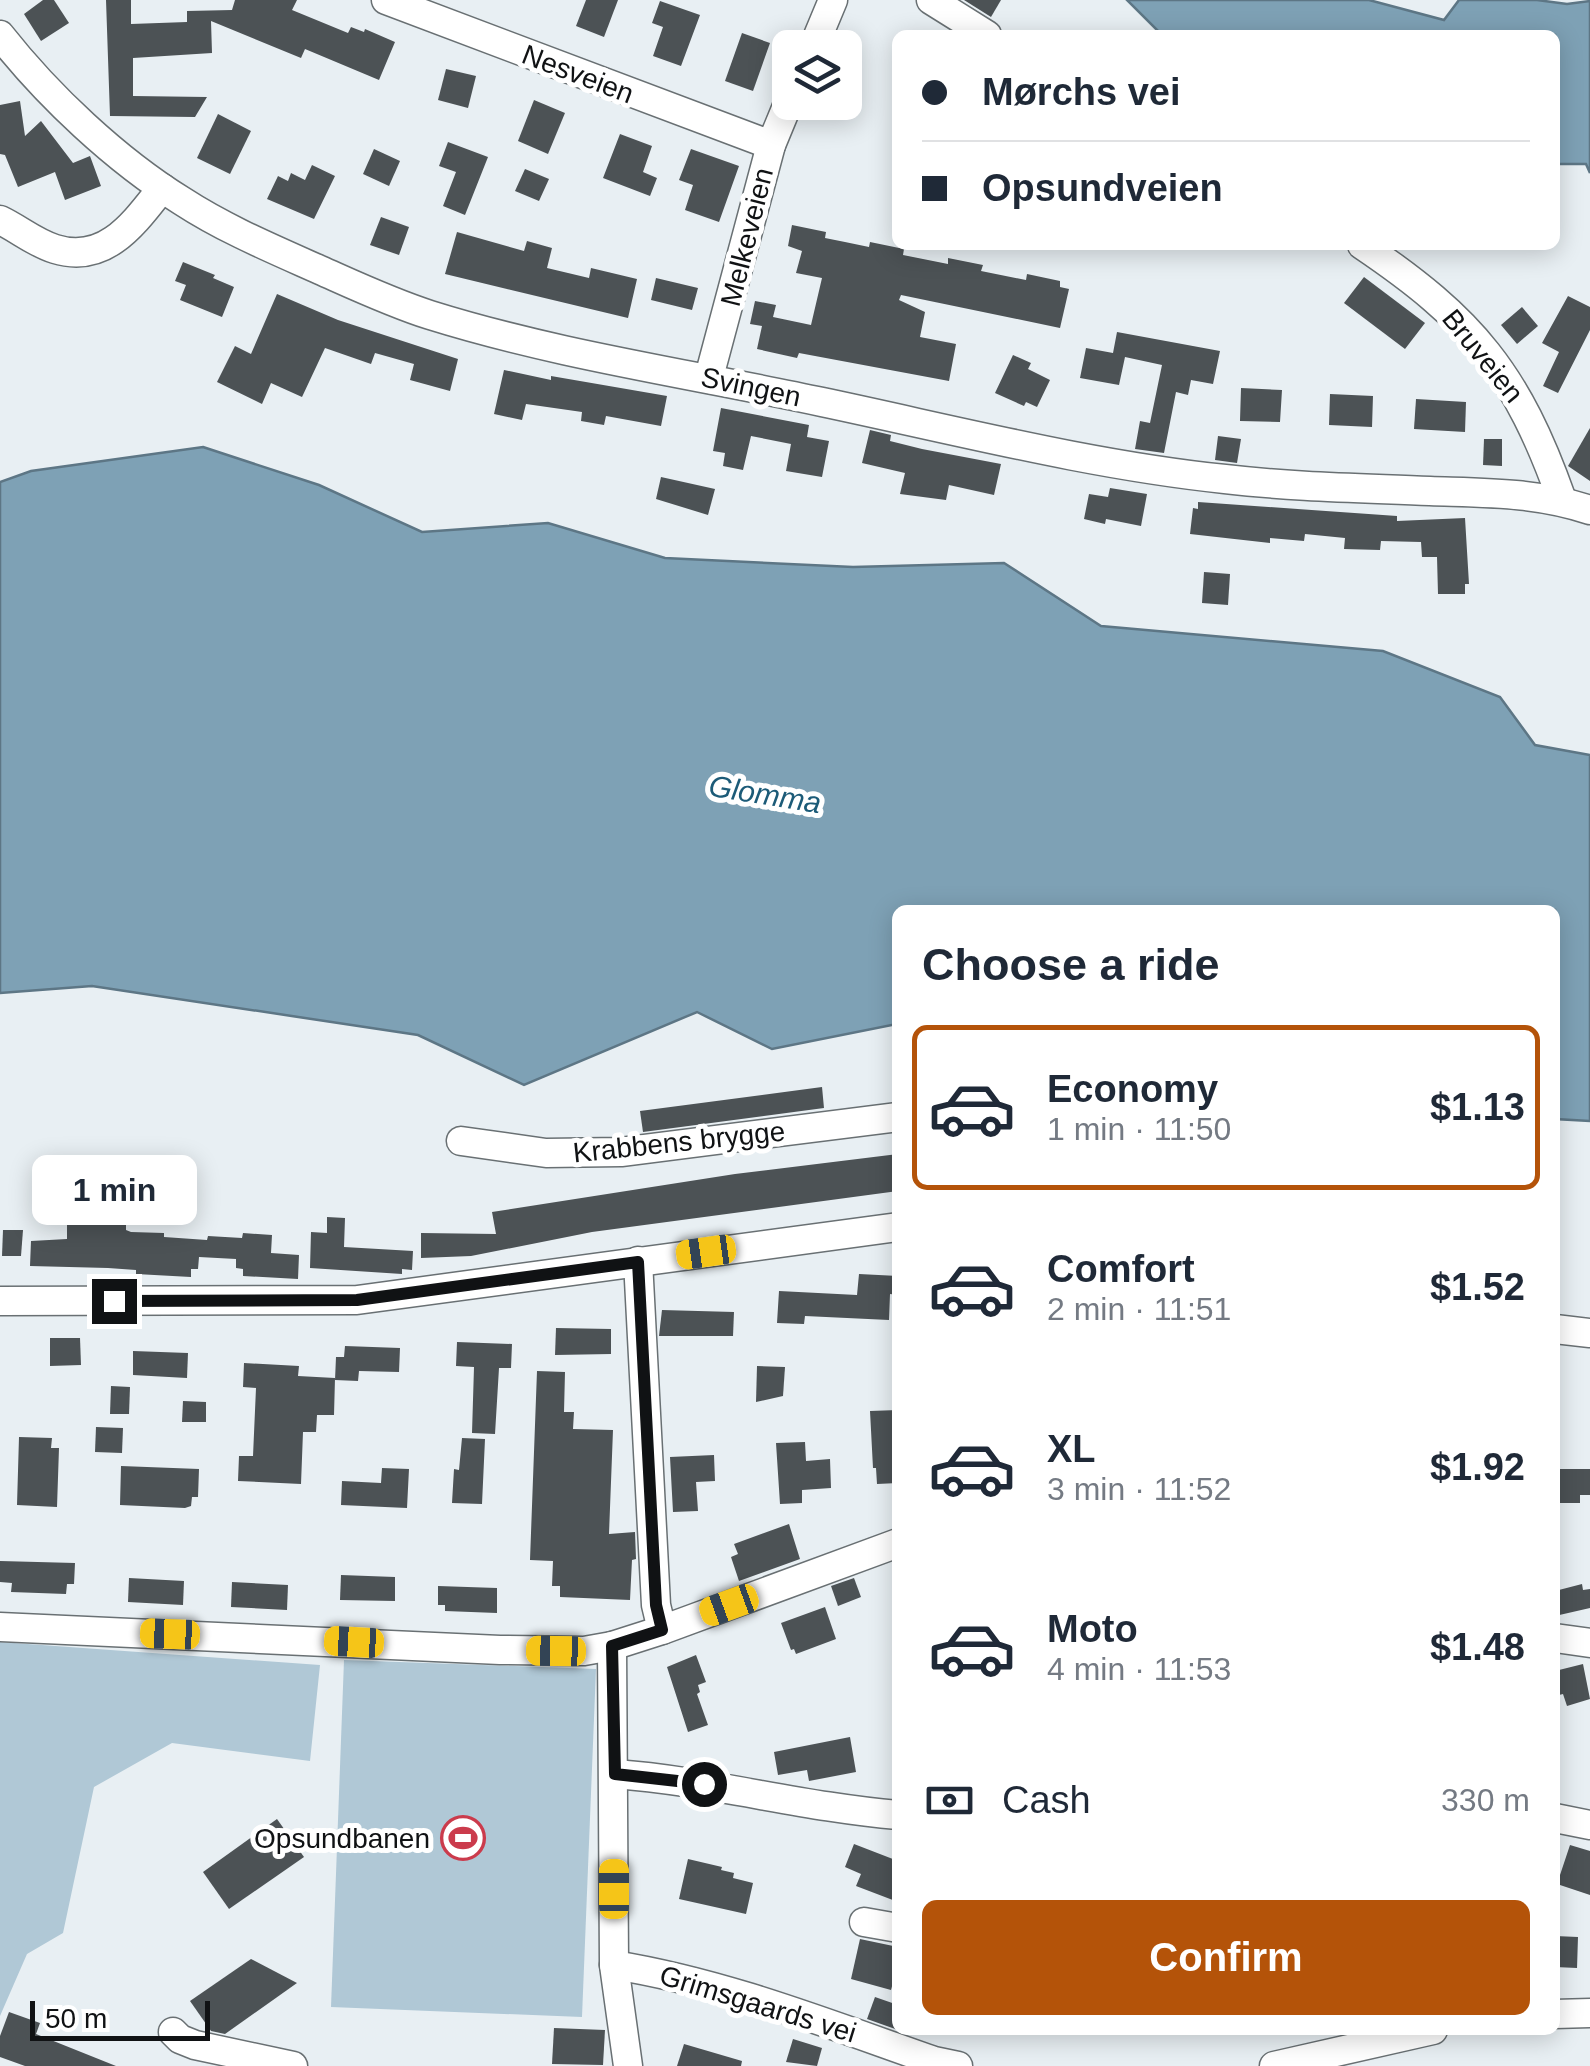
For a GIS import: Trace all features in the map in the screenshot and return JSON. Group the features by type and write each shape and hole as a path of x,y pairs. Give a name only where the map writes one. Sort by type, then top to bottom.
{"street":[{"name":"Nesveien","path":"386,0 771,145"},
{"path":"820,30 832,0"},
{"path":"931,0 979,30"},
{"name":"Svingen","path":"0,35 41,82 130,164 162,188 246,237 432,315 557,348 1082,456 1218,479 1338,488 1514,493 1562,500 1590,510"},
{"name":"Melkeveien","path":"709,377 771,145 781,120"},
{"path":"0,220 55,249 89,252 120,238 162,188"},
{"name":"Bruveien","path":"1369,250 1439,301 1498,366 1530,417 1562,500"},
{"name":"Krabbens brygge","path":"461,1140 546,1153 608,1152 892,1119"},
{"path":"0,1301 357,1300 892,1227"},
{"path":"638,1262 656,1605 662,1630"},
{"path":"1560,1330 1590,1333"},
{"path":"0,1627 584,1651 662,1630 892,1545"},
{"path":"1560,1639 1590,1643"},
{"path":"612,1646 614,1966 628,2066"},
{"path":"615,1774 668,1778 738,1794 892,1813"},
{"path":"1560,1819 1590,1826"},
{"path":"864,1922 892,1927"},
{"name":"Grimsgaards vei","path":"614,1966 733,1990 958,2066"},
{"path":"1560,2014 1590,2013"},
{"path":"173,2032 195,2045 293,2066"},
{"path":"1274,2066 1412,2035"}],"shaded area":[{"path":"0,1642 320,1665 310,1761 172,1743 94,1787 63,1933 27,1954 0,2016"},
{"name":"Opsundbanen","path":"344,1660 596,1669 582,2017 331,2007"}],"water":[{"path":"1127,0 1369,0 1444,20 1459,0 1567,4 1590,1 1590,173 1586,164 1560,164 1560,30 1157,30"},
{"name":"Glomma","path":"203,447 319,485 422,532 548,523 665,558 853,567 1004,563 1101,626 1383,651 1500,697 1535,745 1590,755 1590,1121 1560,1119 1560,905 892,905 892,1025 772,1049 697,1012 524,1085 418,1035 92,986 0,993 0,482 31,471"}],"building":[{"path":"43,0 54,0 69,23 41,41 24,14"},
{"path":"106,0 131,0 131,24 187,22 187,11 232,10 235,0 297,0 292,10 348,33 351,27 364,32 365,29 395,42 379,80 305,49 301,58 211,21 212,53 133,58 133,96 207,97 195,117 110,116"},
{"path":"586,0 618,0 604,37 576,26"},
{"path":"964,0 1001,0 991,17"},
{"path":"660,1 700,15 681,66 653,56 663,27 652,23"},
{"path":"742,33 770,43 753,91 725,81"},
{"path":"446,69 476,76 468,108 438,100"},
{"path":"534,100 565,113 548,154 518,141"},
{"path":"20,101 25,136 41,121 73,163 90,156 101,186 65,200 55,172 18,187 5,155 0,154 0,105"},
{"path":"218,114 251,131 230,174 197,158"},
{"path":"620,134 652,146 643,172 657,178 650,196 603,178"},
{"path":"448,142 488,157 465,215 443,206 456,172 439,166"},
{"path":"374,149 400,161 389,186 363,174"},
{"path":"691,149 739,166 719,222 685,210 693,185 679,180"},
{"path":"312,165 335,176 314,219 267,199 278,176 288,181 291,173 305,180"},
{"path":"525,169 549,179 539,201 515,191"},
{"path":"381,217 409,227 399,255 370,245"},
{"path":"792,225 826,232 825,238 869,247 870,242 892,247 892,250 904,250 903,255 948,264 948,258 983,265 981,271 1026,280 1027,274 1060,281 1060,287 1069,289 1060,328 901,295 899,300 925,312 920,337 956,344 949,381 799,353 797,358 757,349 762,326 750,324 755,301 776,305 773,317 811,325 822,278 796,273 802,251 788,246"},
{"path":"457,232 524,251 527,241 552,248 547,268 589,278 591,268 637,279 628,318 445,274"},
{"path":"183,262 234,287 222,317 180,300 186,285 175,281"},
{"path":"1364,277 1425,323 1405,349 1344,303"},
{"path":"656,278 698,288 692,310 651,300"},
{"path":"277,294 338,320 458,359 450,391 410,380 414,364 375,353 371,364 325,348 302,397 271,383 262,404 217,382 235,346 251,354"},
{"path":"1568,296 1590,307 1590,330 1558,393 1543,386 1559,352 1542,343"},
{"path":"1522,307 1538,326 1517,344 1501,325"},
{"path":"1117,332 1220,351 1213,384 1191,380 1188,395 1176,392 1164,453 1135,449 1140,421 1150,423 1162,365 1125,357 1119,385 1080,378 1086,348 1113,353"},
{"path":"1013,355 1031,363 1028,369 1050,380 1037,407 1026,402 1024,406 995,393"},
{"path":"504,370 667,396 661,426 606,416 604,425 581,421 582,412 526,404 522,420 494,414"},
{"path":"1241,388 1282,390 1280,422 1240,421"},
{"path":"1330,394 1373,396 1372,427 1329,425"},
{"path":"1416,399 1466,402 1465,432 1414,429"},
{"path":"721,408 809,425 807,437 829,441 822,477 786,471 791,444 751,436 743,470 723,466 725,453 713,451"},
{"path":"1590,428 1590,481 1568,466"},
{"path":"870,430 891,435 890,441 1001,464 994,495 949,485 946,500 900,494 905,473 862,463"},
{"path":"1218,436 1241,439 1237,463 1215,460"},
{"path":"1484,439 1502,439 1502,466 1483,465"},
{"path":"661,477 715,489 708,515 656,499"},
{"path":"1110,488 1147,494 1141,526 1084,519 1089,494 1108,497"},
{"path":"1198,502 1397,516 1397,521 1465,518 1469,584 1465,584 1465,594 1438,594 1437,557 1422,557 1421,542 1381,541 1380,550 1344,549 1345,538 1305,534 1304,541 1270,538 1270,543 1190,534 1193,508 1198,509"},
{"path":"1204,572 1230,574 1228,605 1202,603"},
{"path":"822,1087 824,1108 643,1132 640,1111"},
{"path":"892,1155 892,1192 592,1232 471,1256 421,1258 421,1233 496,1234 492,1212 735,1174"},
{"path":"327,1217 345,1218 344,1247 413,1251 412,1270 402,1269 402,1274 310,1268 311,1232 327,1233"},
{"path":"67,1218 126,1220 126,1230 164,1233 164,1237 207,1240 208,1236 242,1238 243,1233 272,1235 271,1253 299,1255 298,1279 243,1276 243,1269 236,1268 236,1259 199,1257 198,1269 191,1269 191,1277 108,1268 30,1266 31,1241 67,1239"},
{"path":"3,1230 23,1230 21,1256 2,1256"},
{"path":"859,1274 892,1276 889,1320 805,1316 804,1324 777,1323 779,1291 857,1295"},
{"path":"662,1310 734,1312 733,1336 659,1336"},
{"path":"556,1328 611,1329 611,1354 555,1355"},
{"path":"50,1338 80,1338 81,1365 50,1366"},
{"path":"457,1342 512,1344 511,1368 499,1368 495,1434 472,1433 474,1367 456,1366"},
{"path":"345,1346 400,1348 399,1372 359,1371 358,1381 335,1380 336,1357 344,1357"},
{"path":"133,1351 188,1353 187,1378 133,1375"},
{"path":"244,1363 299,1366 298,1376 335,1378 334,1415 317,1415 316,1432 303,1432 301,1484 238,1481 239,1456 253,1456 256,1388 243,1387"},
{"path":"757,1366 785,1367 783,1396 756,1402"},
{"path":"537,1371 565,1372 564,1412 574,1412 573,1429 613,1430 609,1534 635,1532 630,1600 560,1597 560,1586 552,1586 553,1561 530,1560"},
{"path":"111,1386 130,1387 129,1414 110,1414"},
{"path":"183,1401 206,1402 206,1422 182,1422"},
{"path":"892,1410 892,1483 877,1484 870,1411"},
{"path":"96,1427 123,1428 122,1453 95,1452"},
{"path":"19,1437 52,1438 51,1448 59,1448 57,1507 17,1505"},
{"path":"462,1438 485,1439 482,1504 452,1503 454,1469 459,1470"},
{"path":"805,1442 806,1461 830,1459 831,1488 802,1490 802,1503 780,1504 776,1443"},
{"path":"714,1455 715,1481 696,1482 698,1511 673,1512 670,1457"},
{"path":"121,1466 199,1469 198,1497 192,1497 191,1506 185,1508 120,1505"},
{"path":"382,1468 409,1469 407,1508 341,1505 342,1481 381,1483"},
{"path":"1560,1469 1590,1469 1590,1495 1580,1495 1580,1503 1560,1503"},
{"path":"789,1524 800,1559 739,1581 731,1557 738,1554 734,1544"},
{"path":"0,1561 75,1563 74,1584 67,1584 66,1594 11,1592 12,1583 0,1582"},
{"path":"341,1575 395,1577 395,1601 340,1600"},
{"path":"129,1578 184,1581 183,1605 128,1602"},
{"path":"854,1578 861,1597 838,1606 831,1586"},
{"path":"232,1582 288,1585 287,1610 231,1607"},
{"path":"1582,1584 1583,1590 1590,1589 1590,1608 1560,1615 1560,1590"},
{"path":"438,1586 497,1588 497,1613 445,1611 445,1605 438,1605"},
{"path":"825,1607 836,1639 796,1654 781,1623"},
{"path":"696,1655 706,1682 698,1685 697,1694 708,1725 688,1732 667,1667"},
{"path":"1583,1664 1590,1699 1567,1706 1560,1695 1560,1670"},
{"path":"850,1737 856,1772 809,1781 807,1770 778,1775 774,1752"},
{"path":"277,1819 304,1857 229,1909 203,1872"},
{"path":"854,1844 892,1859 892,1900 856,1886 861,1874 845,1867"},
{"path":"1570,1845 1590,1851 1590,1895 1560,1885"},
{"path":"688,1859 722,1867 721,1870 734,1873 733,1878 753,1883 746,1914 679,1899"},
{"path":"1560,1936 1578,1937 1577,1968 1560,1967"},
{"path":"860,1939 892,1946 891,1990 851,1979"},
{"path":"251,1959 297,1983 225,2034 211,2031 190,2001"},
{"path":"875,1997 892,2003 892,2028 867,2019"},
{"path":"9,2012 40,2023 36,2034 116,2066 25,2066 0,2057 0,2036"},
{"path":"554,2028 605,2030 603,2065 552,2064"},
{"path":"793,2039 822,2048 817,2066 786,2062"},
{"path":"684,2044 742,2061 741,2066 677,2066"}],"place":[{"name":"Opsundbanen","path":"463,1838"}],"route":[{"path":"114,1301 357,1300 638,1262 656,1605 662,1630 612,1646 615,1774 704,1784"}]}
